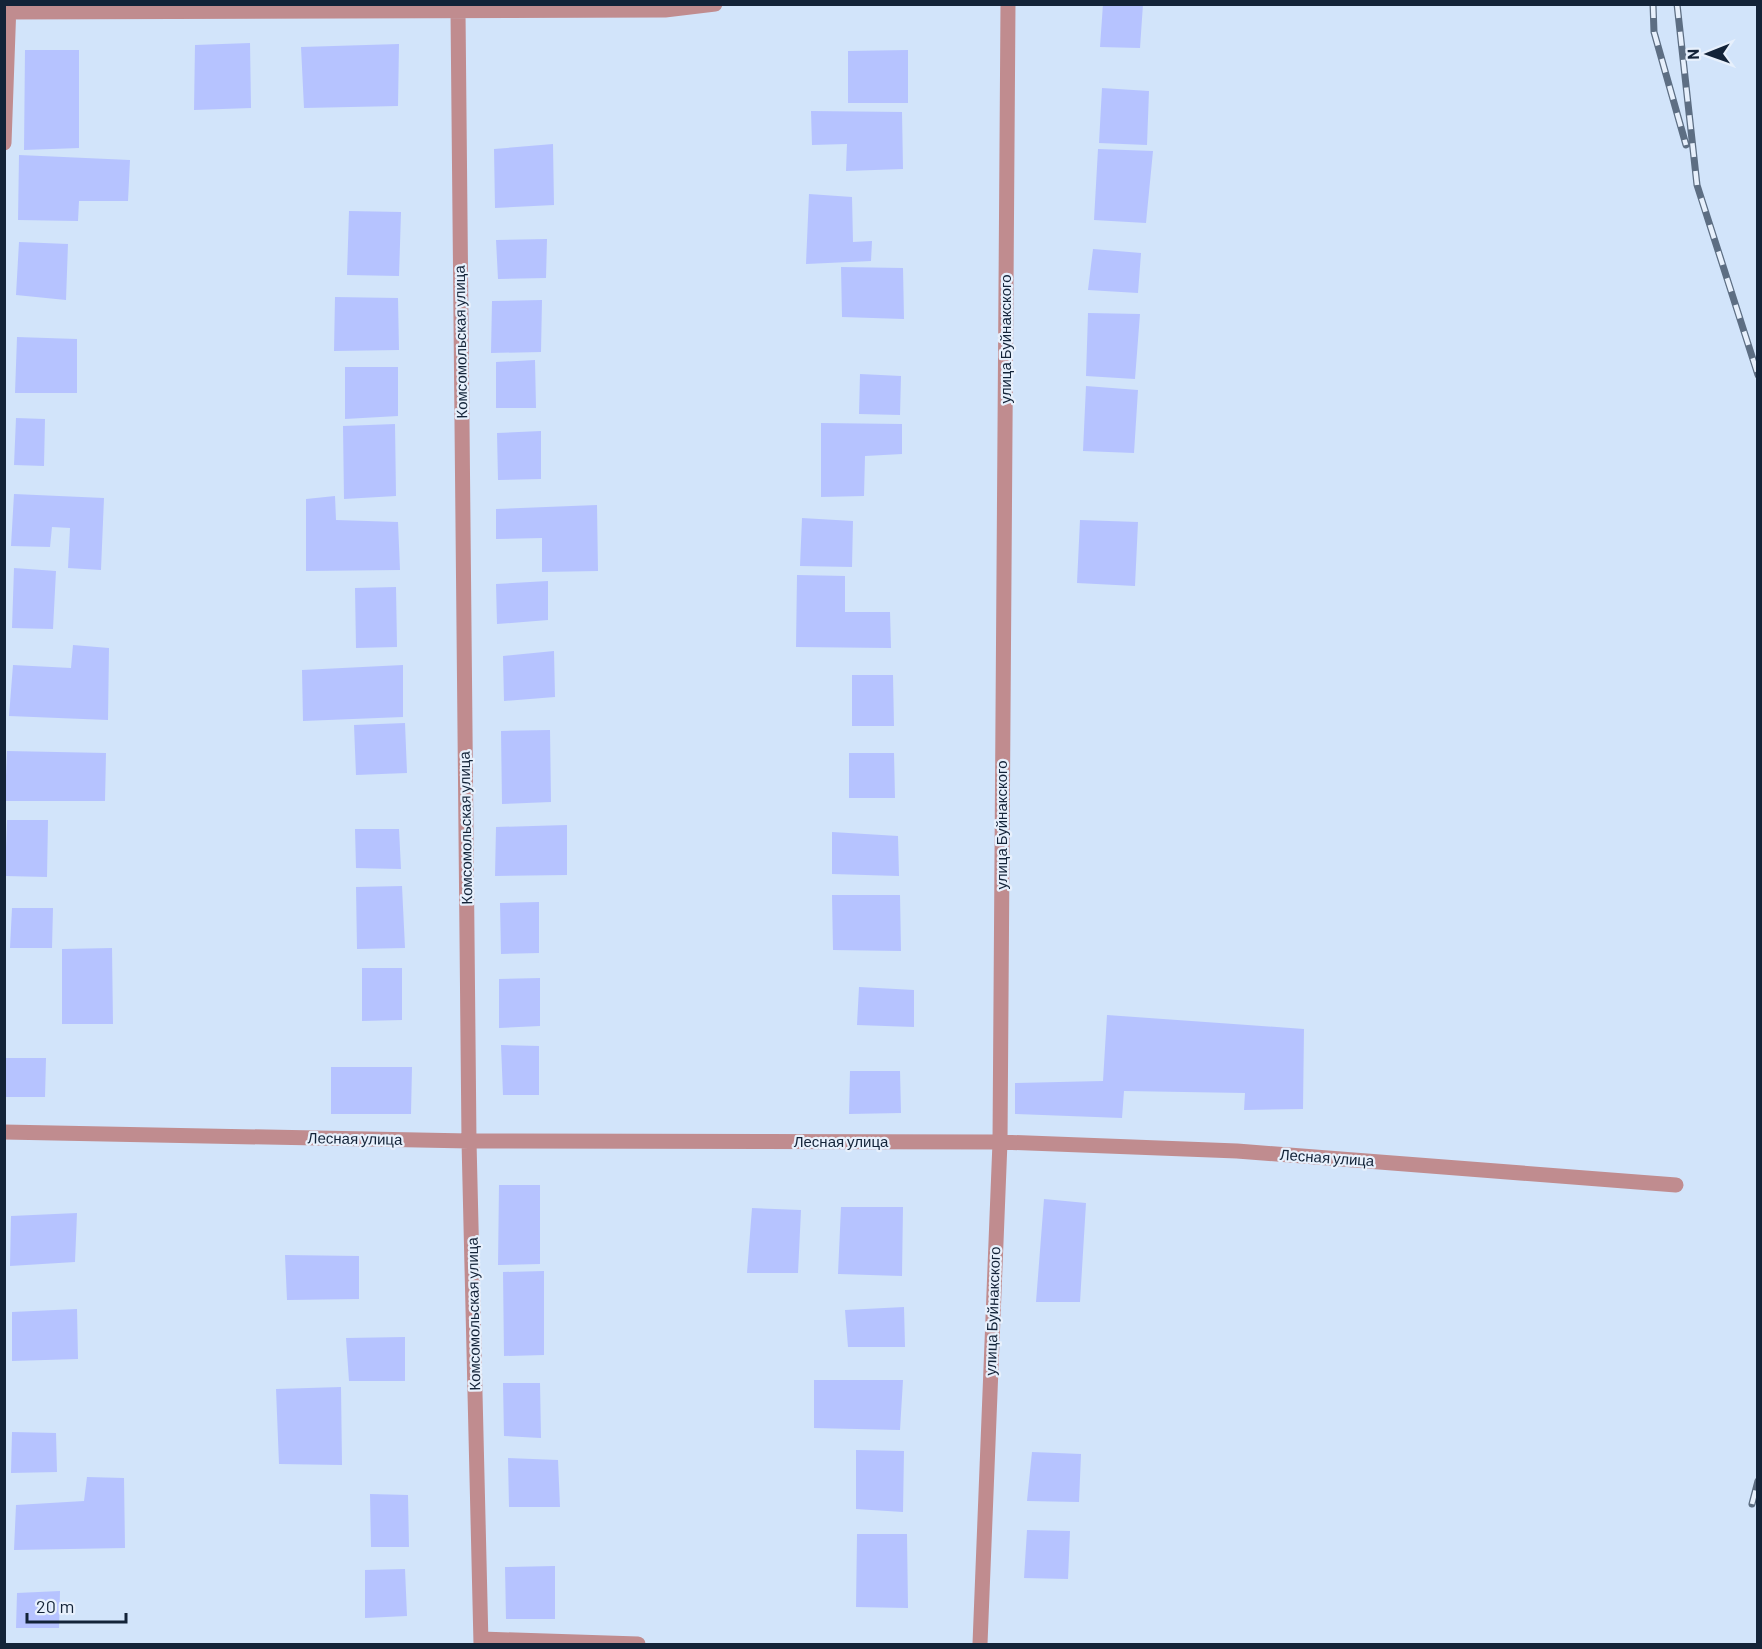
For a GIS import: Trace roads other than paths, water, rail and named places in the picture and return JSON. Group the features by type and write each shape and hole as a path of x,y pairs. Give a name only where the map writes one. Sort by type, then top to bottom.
{"street":[{"path":"4,143 7,10 665,10 715,4"},
{"name":"улица Буйнакского","path":"981,1644 1000,1142 1008,4"},
{"name":"Комсомольская улица","path":"458,11 469,1140 481,1642"},
{"name":"Лесная улица","path":"4,1132 469,1140 1000,1142 1237,1151 1676,1185"},
{"path":"481,1642 638,1644"}],"railway":[{"path":"1653,4 1654,32 1686,145"},
{"path":"1677,4 1697,185 1758,375"},
{"path":"1752,1504 1758,1481"}]}
